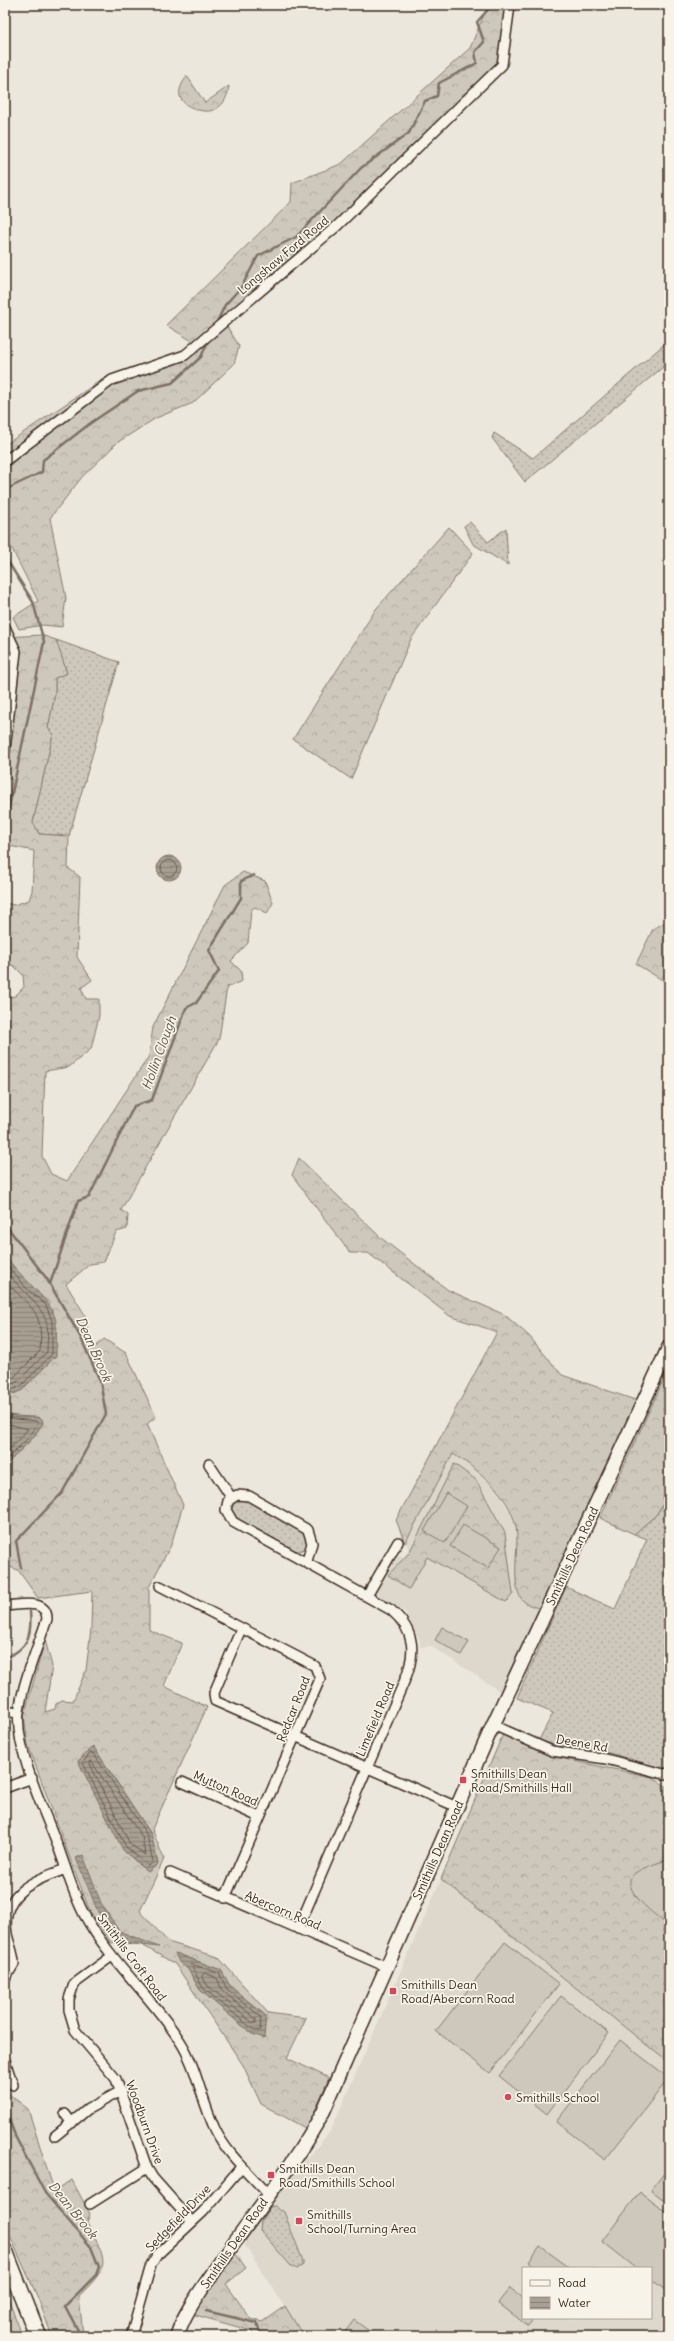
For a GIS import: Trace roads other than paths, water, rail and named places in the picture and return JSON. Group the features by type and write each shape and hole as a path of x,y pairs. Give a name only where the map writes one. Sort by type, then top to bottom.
{"highway":[{"path":"5,2252 38,2336"},
{"path":"5,2272 28,2336"}],"street":[{"name":"Longshaw Ford Road","path":"5,461 112,380 185,355 337,226 502,65 510,5"},
{"path":"5,627 16,651 5,750"},
{"name":"Smithills Dean Road","path":"178,2336 189,2308 268,2194 306,2143 323,2112 493,1725 669,1347"},
{"path":"209,1464 231,1497 243,1494 250,1496 308,1530 312,1543 307,1561"},
{"name":"Limefield Road","path":"231,1497 226,1504 226,1510 233,1522 307,1561 401,1618 408,1630 413,1657 409,1672 298,1929"},
{"path":"367,1596 398,1542"},
{"name":"Redcar Road","path":"160,1586 315,1666 318,1670 320,1679 225,1898"},
{"name":"Smithills Croft Road","path":"5,1606 37,1604 43,1606 47,1612 47,1619 31,1664 18,1713 22,1745 32,1778 85,1916 112,1956 175,2032 183,2045 215,2129 242,2166 268,2194"},
{"path":"241,1629 214,1693 215,1701 457,1807"},
{"path":"5,1711 18,1713"},
{"name":"Deene Rd","path":"493,1725 552,1751 606,1759 669,1774"},
{"path":"5,1788 32,1778"},
{"name":"Mytton Road","path":"182,1782 259,1817"},
{"path":"5,1979 14,1964 7,1925 12,1902 18,1893 28,1885 66,1869"},
{"name":"Abercorn Road","path":"170,1873 387,1967"},
{"name":"Woodburn Drive","path":"112,1956 74,1984 69,1999 69,2010 75,2030 116,2079 147,2168 153,2178 192,2222"},
{"path":"5,2061 10,2082"},
{"path":"54,2136 88,2109 121,2091"},
{"path":"65,2114 72,2123"},
{"name":"Sedgefield Drive","path":"131,2336 132,2316 151,2265 157,2255 203,2212 242,2166"},
{"path":"90,2204 147,2168"}],"water":[{"path":"169,856 178,859 181,868 178,877 169,880 160,877 157,868 160,859"},
{"path":"5,1256 49,1306 54,1314 56,1322 56,1356 22,1390 7,1397 5,1396"},
{"path":"5,1414 38,1418 42,1419 43,1423 32,1439 5,1466"},
{"path":"93,1746 151,1834 158,1864 148,1872 123,1850 78,1761"},
{"path":"83,1855 101,1903 119,1931 159,1947 117,1942 98,1912 76,1858"},
{"path":"175,1953 221,1970 230,1986 266,2016 264,2038 252,2034 200,1990 188,1969 179,1962"}],"waterway":[{"path":"216,324 225,305 242,286 258,256 296,237 361,168 409,133 425,101 437,96 439,83 477,63 475,52 484,42 477,22 492,5"},
{"path":"5,490 42,472 43,460 92,422 138,391 172,383 201,357 209,339"},
{"name":"Dean Brook","path":"5,557 33,602 44,642 5,826"},
{"name":"Hollin Clough","path":"50,1284 78,1201 89,1197 134,1106 152,1100 186,1008 196,1003 219,971 209,950 241,898 241,881 254,875"},
{"name":"Dean Brook","path":"5,1224 47,1279 80,1336 100,1381 106,1414 62,1493 16,1541 21,1568"},
{"name":"Dean Brook","path":"5,1658 24,1646 29,1634 30,1612"},
{"name":"Dean Brook","path":"5,2109 16,2138 45,2193 91,2247 99,2267 96,2275 65,2306 81,2336"},
{"name":"Dean Brook","path":"206,2311 257,2323 261,2336"}],"place":[{"name":"Smithills Dean Road/Smithills Hall","path":"463,1780"},
{"name":"Smithills Dean Road/Abercorn Road","path":"393,1991"},
{"name":"Smithills School","path":"508,2097"},
{"name":"Smithills Dean Road/Smithills School","path":"271,2175"},
{"name":"Smithills School/Turning Area","path":"299,2221"}]}
